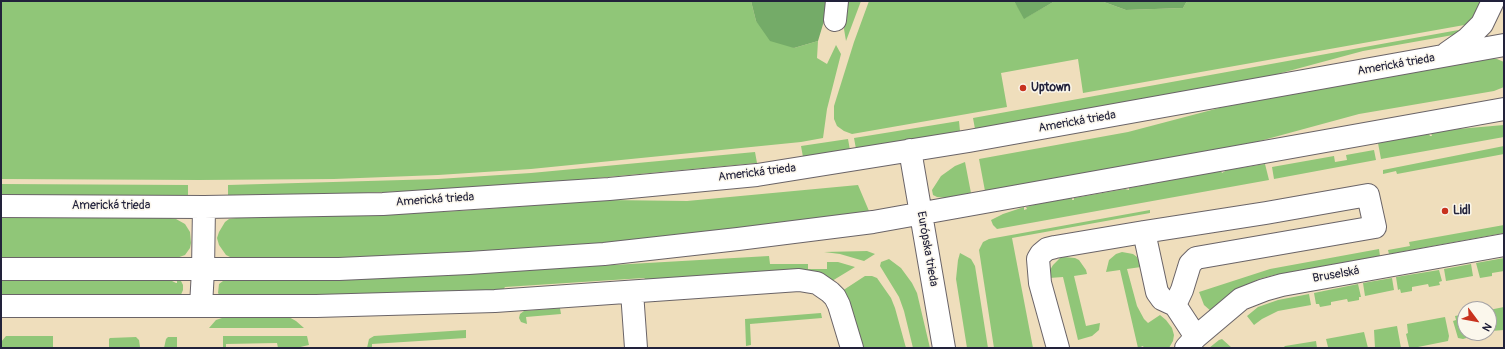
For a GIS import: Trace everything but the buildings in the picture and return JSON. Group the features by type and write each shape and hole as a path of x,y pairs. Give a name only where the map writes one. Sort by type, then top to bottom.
{"street":[{"path":"1443,56 1467,39 1482,24 1492,1"},
{"name":"Americká trieda","path":"1,206 204,207 383,204 609,189 757,175 969,141 1504,45"},
{"path":"1,269 203,270 354,268 469,263 604,254 873,222 1504,109"},
{"name":"Európska trieda","path":"910,150 944,348"},
{"path":"1058,348 1040,283 1038,259 1047,249 1368,194 1375,228 1196,258 1190,264 1182,290 1175,305"},
{"path":"201,306 204,207"},
{"path":"1144,232 1157,292 1162,299 1175,305 1191,343"},
{"name":"Bruselská","path":"1191,343 1242,299 1264,290 1282,285 1504,245"},
{"path":"1,306 316,306 495,301 808,280 823,286 835,297 839,305 852,348"},
{"path":"632,292 636,348"}],"green space":[{"path":"1,1 751,1 756,21 794,48 818,41 817,58 827,64 836,45 841,54 827,109 823,138 801,142 531,169 438,175 334,179 1,179"},
{"path":"751,1 830,1 818,41 794,48 770,41 756,21"},
{"path":"848,1 861,1 846,41 844,29"},
{"path":"869,1 1014,1 1025,18 1055,1 1101,1 1126,10 1183,8 1187,1 1481,1 1470,24 1083,93 1078,59 1001,73 1007,107 852,134 837,126 834,119 834,106 854,42"},
{"path":"1014,1 1055,1 1024,19"},
{"path":"1101,1 1187,1 1183,8 1126,10"},
{"path":"1464,29 1453,35 1363,51 1259,79 975,129 973,118"},
{"path":"1490,58 1504,62 1504,87 1494,91 1359,114 1256,142 985,191 979,159 1128,132 1223,107"},
{"path":"959,121 960,131 856,149 854,138"},
{"path":"1504,125 1504,137 1381,159 1378,143 1429,134 1432,136 1431,133 1458,129"},
{"path":"848,139 850,150 803,157 801,146"},
{"path":"1504,146 1504,154 1397,174 1396,171 1383,174 1383,170"},
{"path":"1374,150 1376,160 1274,179 1272,167 1334,156 1335,162 1347,160 1346,155"},
{"path":"755,152 757,163 533,184 439,190 333,194 228,195 228,185 438,179 531,173"},
{"path":"965,162 971,193 947,198 933,195 932,190 941,176 955,166"},
{"path":"1265,164 1269,180 997,229 991,220 1003,214 1024,207 1024,210 1027,209 1026,207 1037,204 1072,198 1072,200 1074,200 1074,198 1125,189 1129,190 1129,188 1221,171 1222,173 1227,170"},
{"path":"1,184 188,185 188,196 1,195"},
{"path":"858,185 869,211 726,230 561,247 366,257 237,259 226,255 219,245 217,238 225,222 229,219 236,218 458,211 608,200 687,201"},
{"path":"1150,210 1150,213 1012,238 1033,348 994,348 979,250 983,242 989,239"},
{"path":"1,217 170,218 176,219 185,224 190,232 191,243 190,248 185,255 174,259 1,258"},
{"path":"1504,225 1504,233 1389,254 1388,250 1410,246 1409,242"},
{"path":"1379,249 1380,256 1259,279 1231,293 1212,312 1204,305 1199,292 1270,269"},
{"path":"867,251 875,254 864,261 840,254 824,252"},
{"path":"1122,252 1133,254 1137,257 1141,267 1127,269 1137,306 1144,319 1148,323 1160,315 1172,328 1174,335 1173,341 1169,348 1144,348 1143,346 1138,348 1120,270 1106,272 1109,260 1116,254"},
{"path":"960,253 971,259 975,266 988,348 967,348 956,279"},
{"path":"769,256 770,264 808,264 808,269 827,269 827,262 838,262 855,267 832,281 652,284 644,278 505,287 501,293 416,299 220,296 218,293 219,284 223,281 369,279"},
{"path":"1064,257 1079,260 1086,270 1087,274 1074,276 1086,326 1100,323 1099,330 1092,336 1078,340 1063,277 1049,278 1050,270 1053,265 1060,258"},
{"path":"1504,258 1504,271 1492,273 1492,276 1480,278 1476,263"},
{"path":"889,259 901,268 917,293 930,348 913,348 899,297 880,266 881,262"},
{"path":"1471,264 1473,276 1446,281 1444,269"},
{"path":"1439,270 1442,281 1439,282 1440,285 1429,287 1428,284 1412,287 1412,291 1401,293 1400,289 1398,290 1396,277"},
{"path":"865,276 877,278 891,298 906,348 862,348 853,313 842,291"},
{"path":"1392,278 1394,290 1365,296 1363,283"},
{"path":"1,280 172,281 176,283 177,281 181,281 183,290 180,297 1,297"},
{"path":"1358,284 1361,297 1359,297 1359,300 1348,302 1347,299 1331,302 1331,305 1320,307 1319,304 1316,304 1314,293"},
{"path":"1309,294 1311,305 1278,311 1254,325 1247,316 1258,307 1278,300"},
{"path":"1504,307 1504,330 1497,331 1497,308"},
{"path":"560,308 561,314 526,317 527,324 521,322 519,318 520,314 524,311"},
{"path":"821,313 822,318 750,324 751,345 746,346 745,319"},
{"path":"228,316 287,316 304,328 209,328 216,320"},
{"path":"1455,316 1457,316 1457,335 1453,321 1456,320"},
{"path":"1445,317 1449,336 1448,341 1413,348 1409,347 1406,334 1408,333 1407,324"},
{"path":"1397,326 1401,348 1375,348 1374,330"},
{"path":"466,330 466,338 372,344 372,348 367,348 369,339 374,336"},
{"path":"1364,332 1368,348 1326,348 1328,347 1326,339"},
{"path":"6,336 53,336 53,348 1,348 1,342"},
{"path":"223,336 307,336 309,345 296,348 278,348 277,343 226,344 226,348 223,348"},
{"path":"136,337 139,340 140,347 109,347 110,338"},
{"path":"168,337 177,337 177,348 164,348"},
{"path":"1222,339 1232,348 1209,348 1219,340"},
{"path":"1316,341 1317,348 1283,348 1285,346"}],"place":[{"name":"Uptown","path":"1023,88"},
{"name":"Lidl","path":"1445,211"}]}
